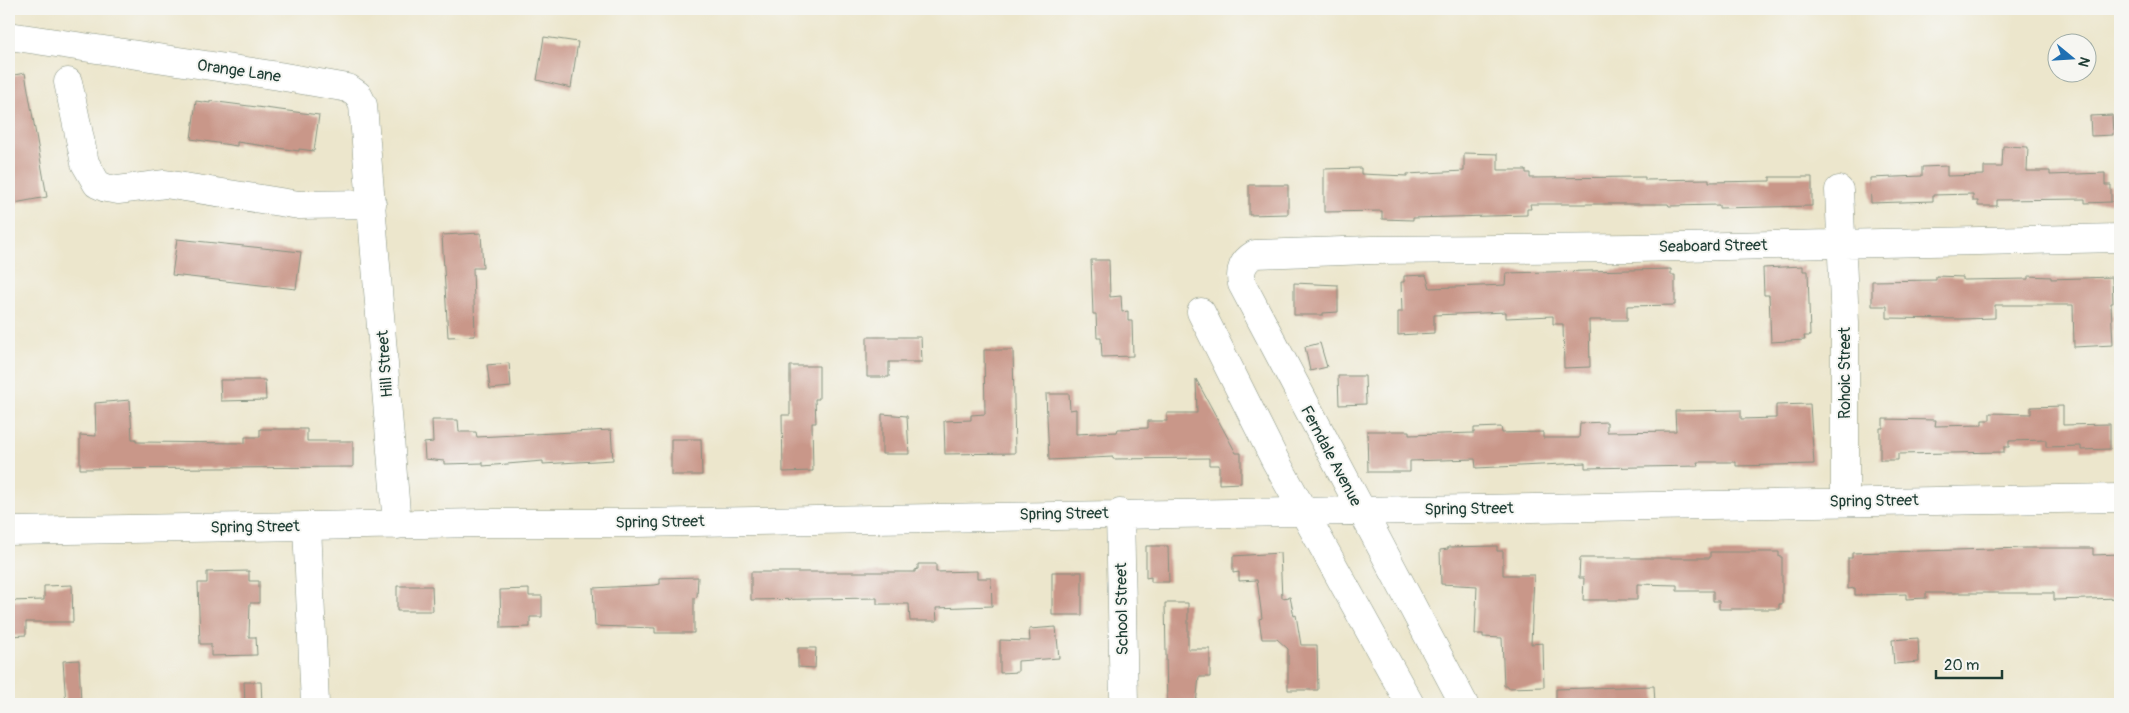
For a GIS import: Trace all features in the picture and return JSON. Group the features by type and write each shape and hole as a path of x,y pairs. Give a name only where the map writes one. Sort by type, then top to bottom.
{"street":[{"name":"Orange Lane","path":"9,36 348,88 358,95 363,105 372,204"},
{"path":"68,82 85,163 97,184 106,188 118,190 165,184 299,205 372,204"},
{"name":"Rohoic Street","path":"1839,190 1845,323 1845,501"},
{"name":"Hill Street","path":"372,204 397,525"},
{"name":"Seaboard Street","path":"1307,252 2120,238"},
{"name":"Ferndale Avenue","path":"1307,252 1255,254 1248,258 1242,267 1240,276 1242,284 1464,704"},
{"path":"1201,312 1302,511 1410,704"},
{"name":"Spring Street","path":"9,532 2120,498"},
{"name":"School Street","path":"1120,513 1124,704"},
{"path":"307,526 315,704"}],"building":[{"path":"544,37 578,42 571,88 537,80"},
{"path":"25,73 47,197 9,204 9,76"},
{"path":"196,101 210,103 210,101 319,115 314,151 299,149 299,151 237,142 237,146 191,139"},
{"path":"2112,115 2113,135 2091,136 2090,116"},
{"path":"2003,146 2028,147 2027,171 2050,171 2050,175 2105,173 2105,185 2111,185 2111,202 2085,203 2085,199 1997,200 1997,206 1978,206 1978,201 1973,201 1973,194 1933,195 1933,201 1871,203 1870,178 1922,176 1922,167 1947,166 1947,176 1984,175 1984,167 2002,167"},
{"path":"1464,153 1498,154 1498,170 1526,170 1526,173 1530,173 1530,178 1645,177 1645,180 1709,179 1709,182 1770,181 1770,177 1812,177 1812,206 1719,208 1719,205 1530,204 1531,209 1527,209 1527,215 1413,218 1413,220 1382,219 1382,211 1324,212 1324,169 1361,168 1361,174 1407,176 1407,174 1464,171"},
{"path":"1249,185 1288,185 1288,214 1249,215"},
{"path":"481,233 483,268 473,268 475,336 448,337 442,235"},
{"path":"177,239 301,252 296,289 172,275"},
{"path":"1091,260 1109,260 1110,297 1121,296 1122,312 1128,311 1128,321 1132,321 1133,356 1102,357 1101,338 1097,338 1096,314 1093,314"},
{"path":"1803,266 1803,271 1808,271 1810,336 1804,336 1805,340 1771,342 1769,295 1764,295 1763,268"},
{"path":"1671,269 1671,275 1675,275 1675,305 1627,306 1627,320 1589,320 1590,367 1564,368 1563,324 1553,324 1553,316 1506,318 1506,312 1434,315 1434,333 1398,335 1398,312 1402,312 1401,282 1404,282 1404,276 1426,275 1430,288 1505,285 1506,273"},
{"path":"1936,276 1963,277 1963,280 2028,279 2028,276 2051,277 2051,279 2112,277 2113,345 2074,347 2073,305 1995,305 1995,318 1961,319 1887,318 1887,306 1872,306 1872,281 1936,280"},
{"path":"1294,283 1338,285 1338,312 1323,313 1323,315 1294,315"},
{"path":"867,337 921,337 922,362 889,362 889,377 867,377"},
{"path":"1320,343 1327,367 1310,371 1305,347"},
{"path":"984,350 1013,350 1015,453 945,454 944,421 971,420 971,415 985,414"},
{"path":"509,363 511,387 490,389 487,365"},
{"path":"790,366 819,366 819,399 815,399 816,423 812,423 813,471 783,472 782,415 790,415"},
{"path":"1338,376 1365,376 1366,404 1339,405"},
{"path":"1196,379 1236,453 1241,453 1241,483 1219,484 1219,465 1209,465 1209,458 1113,459 1113,457 1049,460 1046,394 1069,394 1070,410 1076,409 1076,434 1117,432 1118,429 1148,428 1148,421 1167,421 1167,413 1197,413"},
{"path":"220,380 265,380 266,400 221,401"},
{"path":"130,400 132,439 136,439 136,442 245,443 245,437 260,437 260,429 307,429 307,441 353,441 353,467 80,469 80,435 96,436 95,403"},
{"path":"1810,404 1814,464 1736,466 1736,462 1697,462 1698,466 1585,468 1585,463 1476,468 1475,459 1410,461 1410,472 1368,472 1367,431 1409,431 1409,435 1474,433 1474,428 1501,427 1502,433 1543,432 1543,438 1579,438 1580,423 1607,422 1607,432 1676,431 1675,411 1741,410 1741,419 1776,418 1776,405"},
{"path":"2063,406 2063,425 2110,424 2110,449 2081,450 2081,446 2046,447 2046,440 2009,441 2009,447 2004,447 2004,452 1898,454 1898,460 1880,460 1880,428 1883,428 1883,419 1936,420 1935,426 1982,425 1982,420 1990,420 1990,413 2031,414 2031,407"},
{"path":"882,414 907,416 909,454 882,454"},
{"path":"432,420 458,420 459,432 476,432 477,437 611,430 613,460 543,464 543,461 483,466 483,463 444,464 444,461 425,459 424,443 433,442"},
{"path":"671,439 701,439 702,475 671,475"},
{"path":"1146,546 1168,546 1169,582 1151,582 1151,577 1146,578"},
{"path":"1497,546 1497,551 1503,551 1503,575 1534,575 1531,644 1543,643 1544,687 1508,688 1508,686 1504,686 1502,638 1483,637 1483,634 1475,634 1477,586 1441,584 1440,550 1448,549 1448,547"},
{"path":"2093,548 2093,555 2120,554 2120,598 2054,600 2054,593 1926,593 1926,598 1906,599 1906,594 1855,595 1855,588 1848,589 1848,558 1852,558 1852,553"},
{"path":"1710,552 1779,552 1779,557 1782,557 1782,604 1779,604 1779,609 1719,609 1719,601 1713,601 1713,591 1677,591 1677,585 1637,584 1637,600 1583,600 1584,578 1579,578 1580,558 1710,558"},
{"path":"1280,553 1282,598 1290,597 1294,616 1296,615 1301,645 1317,645 1318,690 1288,690 1288,649 1277,639 1262,639 1259,619 1262,618 1257,580 1239,581 1239,572 1233,573 1233,556"},
{"path":"918,564 936,564 936,572 977,571 977,578 991,578 992,606 936,608 937,621 910,621 909,604 877,604 877,598 751,600 751,572 915,572 918,569"},
{"path":"249,571 249,581 259,581 259,603 250,603 249,637 256,637 257,655 211,656 211,644 200,644 198,583 207,583 207,572"},
{"path":"1052,572 1082,572 1082,615 1052,615"},
{"path":"698,577 697,597 694,598 694,633 655,633 655,628 595,626 593,588 655,585 660,584 660,578"},
{"path":"72,585 73,622 26,622 26,635 9,636 9,601 44,600 44,586"},
{"path":"397,586 432,586 433,611 397,611"},
{"path":"529,589 529,596 542,596 542,617 530,617 530,627 501,628 500,590"},
{"path":"1165,603 1188,603 1188,649 1210,649 1210,677 1199,677 1196,704 1167,704"},
{"path":"1056,627 1059,658 1018,661 1018,672 1000,673 1000,640 1030,641 1029,629"},
{"path":"1918,638 1919,662 1894,664 1892,640"},
{"path":"798,648 816,648 815,668 798,667"},
{"path":"79,660 81,704 66,704 63,661"},
{"path":"244,682 261,682 262,704 245,704"},
{"path":"1654,686 1655,704 1556,704 1556,689"}]}
